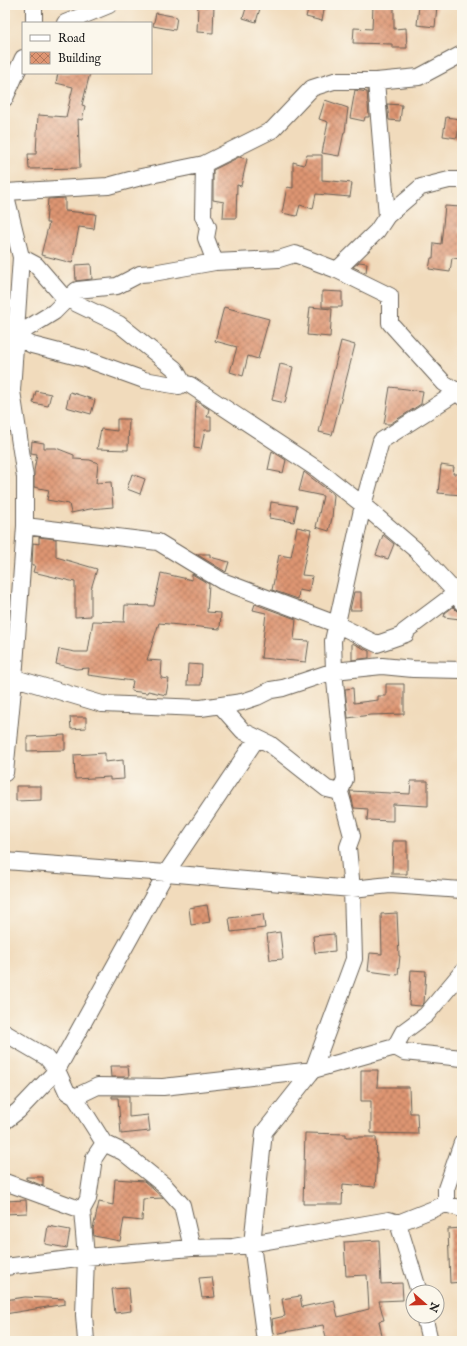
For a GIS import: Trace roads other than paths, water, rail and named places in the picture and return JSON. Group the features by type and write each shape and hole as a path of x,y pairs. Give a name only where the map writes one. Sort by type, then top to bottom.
{"street":[{"path":"34,5 34,22"},
{"path":"67,22 109,5"},
{"path":"5,773 10,677 25,526 25,477 12,391 10,336 21,257 5,192 108,186 141,177 204,164 272,130 312,88 334,81 376,81 420,77 462,54"},
{"path":"5,98 22,60"},
{"path":"376,81 387,216"},
{"path":"204,164 203,216 208,227 206,238 214,262"},
{"path":"337,270 377,231 387,216 421,187 449,180 462,180"},
{"path":"10,336 54,312 77,290 117,286 140,274 214,262 279,259 295,254 337,270 390,296 390,323 444,383 461,393 381,442 363,505 332,641 344,780 340,792 352,836 348,847 352,889 354,960 312,1070 264,1132 252,1244 265,1341"},
{"path":"21,257 36,265 61,294 119,324 175,369 183,383"},
{"path":"10,336 32,345 86,359 144,380 179,386 183,383 190,384 317,468 417,551 460,595 404,632 406,634 377,644 336,624 222,581 158,542 25,526"},
{"path":"10,677 102,704 201,708 242,702 258,697 271,690 283,688 334,671 382,666 413,669 462,670"},
{"path":"220,705 243,731 270,744 327,789 340,792"},
{"path":"5,1121 18,1111 57,1070 166,873 257,738"},
{"path":"5,861 352,889 390,885 462,890"},
{"path":"395,1047 403,1032 426,1015 462,972"},
{"path":"5,1032 46,1058 57,1070 67,1092 75,1097 104,1143 123,1152 165,1186 182,1205 192,1248"},
{"path":"75,1097 98,1086 163,1087 312,1070 395,1047 404,1052 462,1058"},
{"path":"86,1341 84,1315 86,1257 82,1210 88,1199 94,1158 104,1143"},
{"path":"446,1204 446,1189 462,1144"},
{"path":"5,1182 82,1210"},
{"path":"5,1268 86,1257 192,1248 233,1247 389,1220 398,1223 446,1204 462,1208"},
{"path":"398,1223 417,1284"},
{"path":"426,1324 430,1341"}]}
